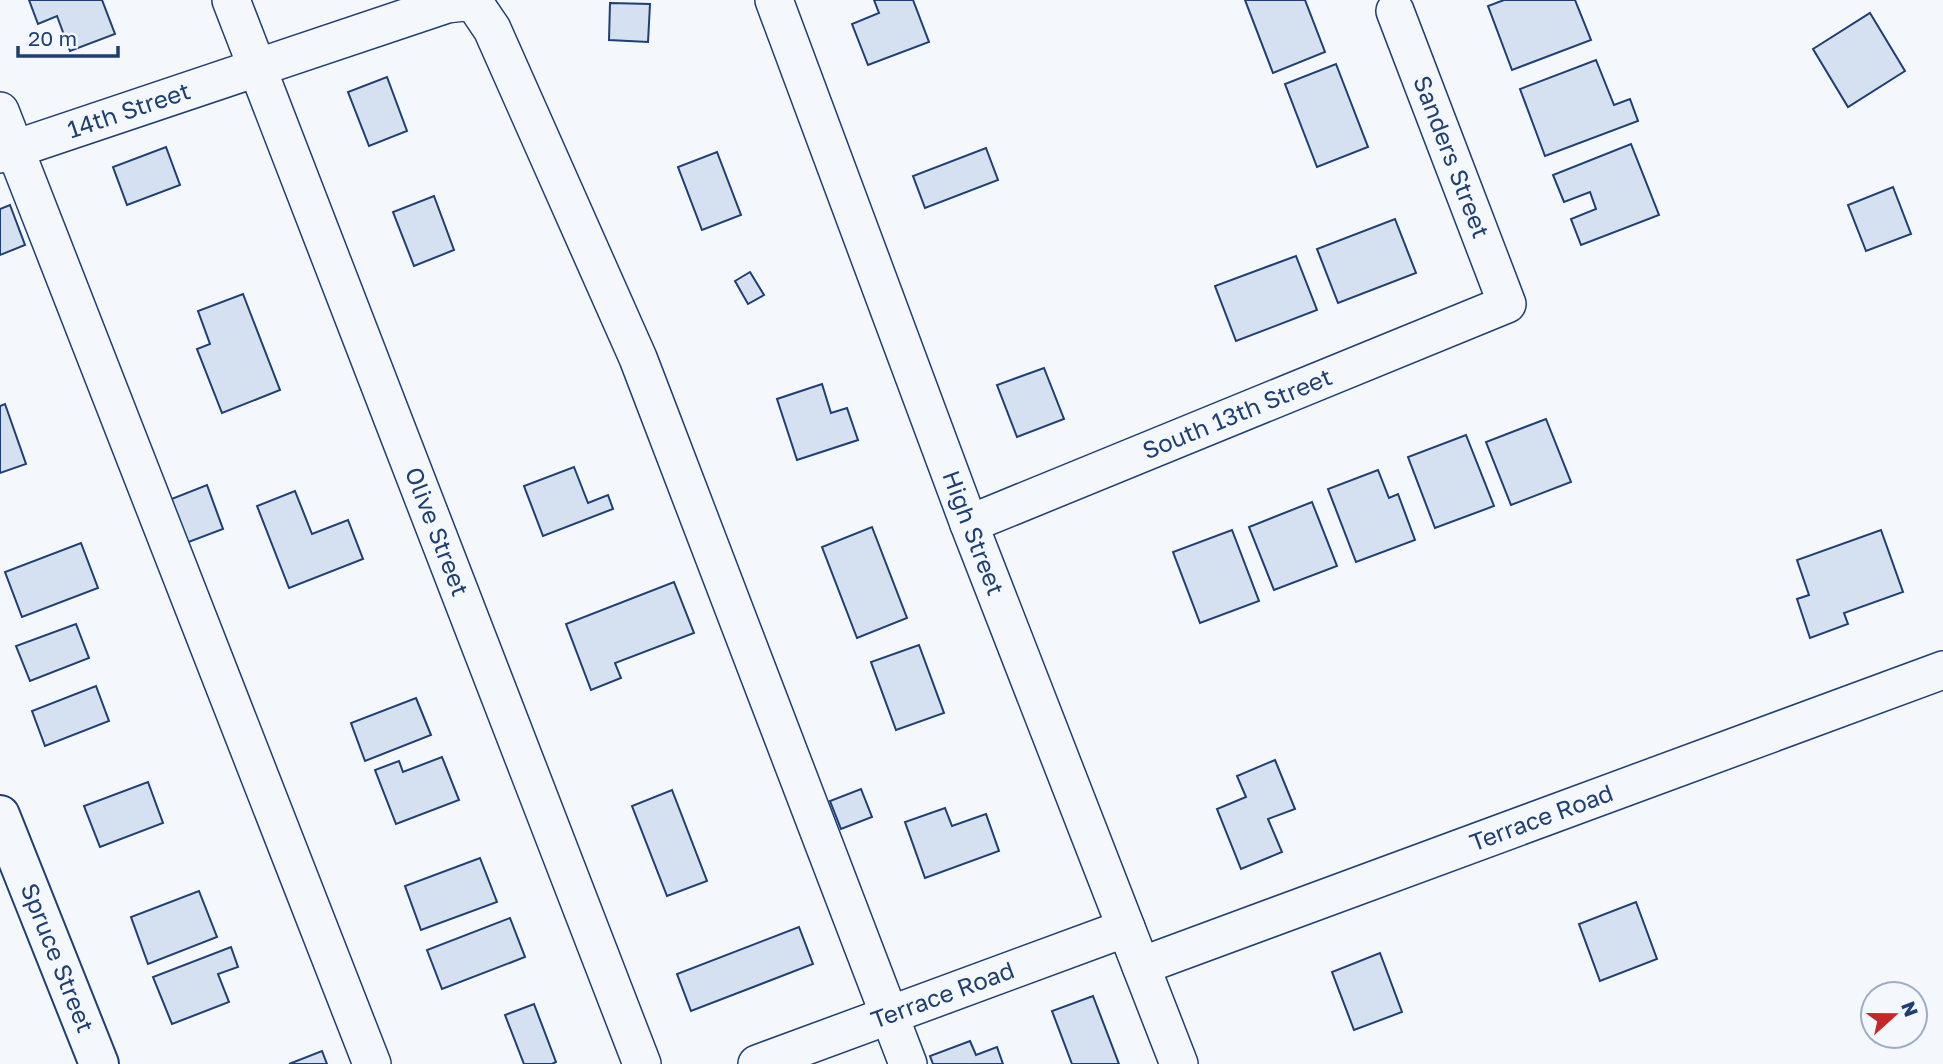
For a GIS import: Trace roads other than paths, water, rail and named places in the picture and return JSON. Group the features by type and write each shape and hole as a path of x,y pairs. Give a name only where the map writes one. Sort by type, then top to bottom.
{"main road":[{"name":"Spruce Street","path":"0,815 99,1064"}],"street":[{"name":"Olive Street","path":"231,0 642,1064"},
{"name":"High Street","path":"774,0 969,524 1179,1064"},
{"name":"14th Street","path":"7,151 447,4 473,1 492,29 638,358 889,1016"},
{"name":"Sanders Street","path":"1395,11 1507,304"},
{"path":"0,111 7,151 372,1064"},
{"name":"South 13th Street","path":"969,524 1507,304"},
{"name":"Terrace Road","path":"1141,966 1943,670"},
{"name":"Terrace Road","path":"757,1064 1126,928"},
{"path":"889,1016 908,1064"}]}
